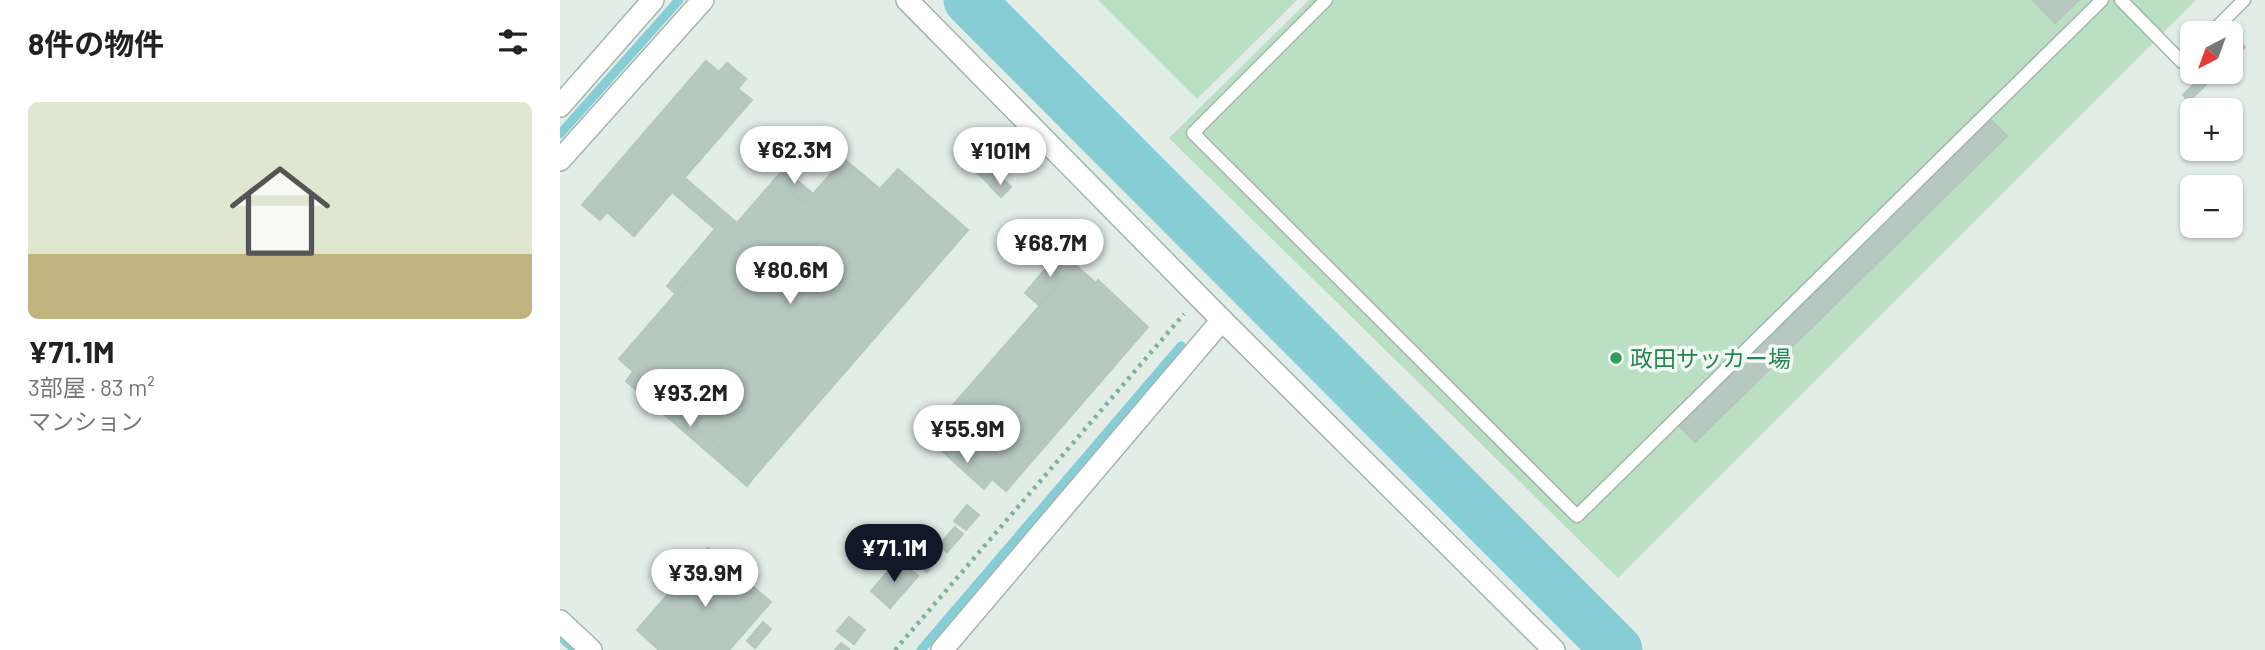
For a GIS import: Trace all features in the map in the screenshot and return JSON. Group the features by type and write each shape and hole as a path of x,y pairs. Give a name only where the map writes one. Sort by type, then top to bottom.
{"street":[{"path":"560,106 653,0"},
{"path":"560,160 703,0"},
{"path":"907,0 1199,297 1554,650"},
{"path":"942,650 1222,320"},
{"path":"560,621 591,650"}],"lane":[{"path":"1326,0 1193,133 1577,516 2102,0"},
{"path":"2122,0 2180,60"},
{"path":"2223,21 2244,0"}],"path":[{"path":"895,650 1199,297"}],"green space":[{"path":"1098,0 1297,0 1197,99"},
{"name":"政田サッカー場","path":"1309,0 2196,0 1618,578 1169,138"}],"building":[{"path":"2033,0 2079,0 2055,23"},
{"path":"706,61 719,72 727,63 746,79 738,89 752,100 634,236 607,212 600,220 582,205"},
{"path":"2194,84 2207,84 2192,98 2183,95"},
{"path":"1991,120 2007,136 1695,442 1679,426"},
{"path":"975,156 997,177 989,184 968,164"},
{"path":"844,159 880,189 898,169 968,230 754,477 619,359 776,178 805,203"},
{"path":"784,169 813,194 805,203 776,178"},
{"path":"1000,176 1011,187 1001,197 990,186"},
{"path":"685,178 737,223 676,294 667,286 715,229 672,192"},
{"path":"1060,252 1075,265 1040,306 1025,293"},
{"path":"1075,265 1096,283 1098,280 1148,327 1006,491 933,428"},
{"path":"633,372 754,477 747,486 626,381"},
{"path":"950,442 992,479 984,489 942,451"},
{"path":"967,505 979,515 966,530 954,521"},
{"path":"955,527 963,534 947,552 939,545"},
{"path":"708,548 771,602 729,650 659,650 637,630"},
{"path":"931,555 937,560 927,572 920,567"},
{"path":"899,559 918,576 890,608 871,591"},
{"path":"849,617 865,630 854,644 837,631"},
{"path":"763,622 771,629 755,648 747,641"},
{"path":"841,643 849,649 849,650 835,650"}],"waterway":[{"path":"560,134 679,0"},
{"path":"969,0 1617,650"},
{"path":"1231,285 1241,272"},
{"path":"921,650 1181,346"},
{"path":"560,636 575,650"}],"place":[{"name":"政田サッカー場","path":"1616,358"}]}
